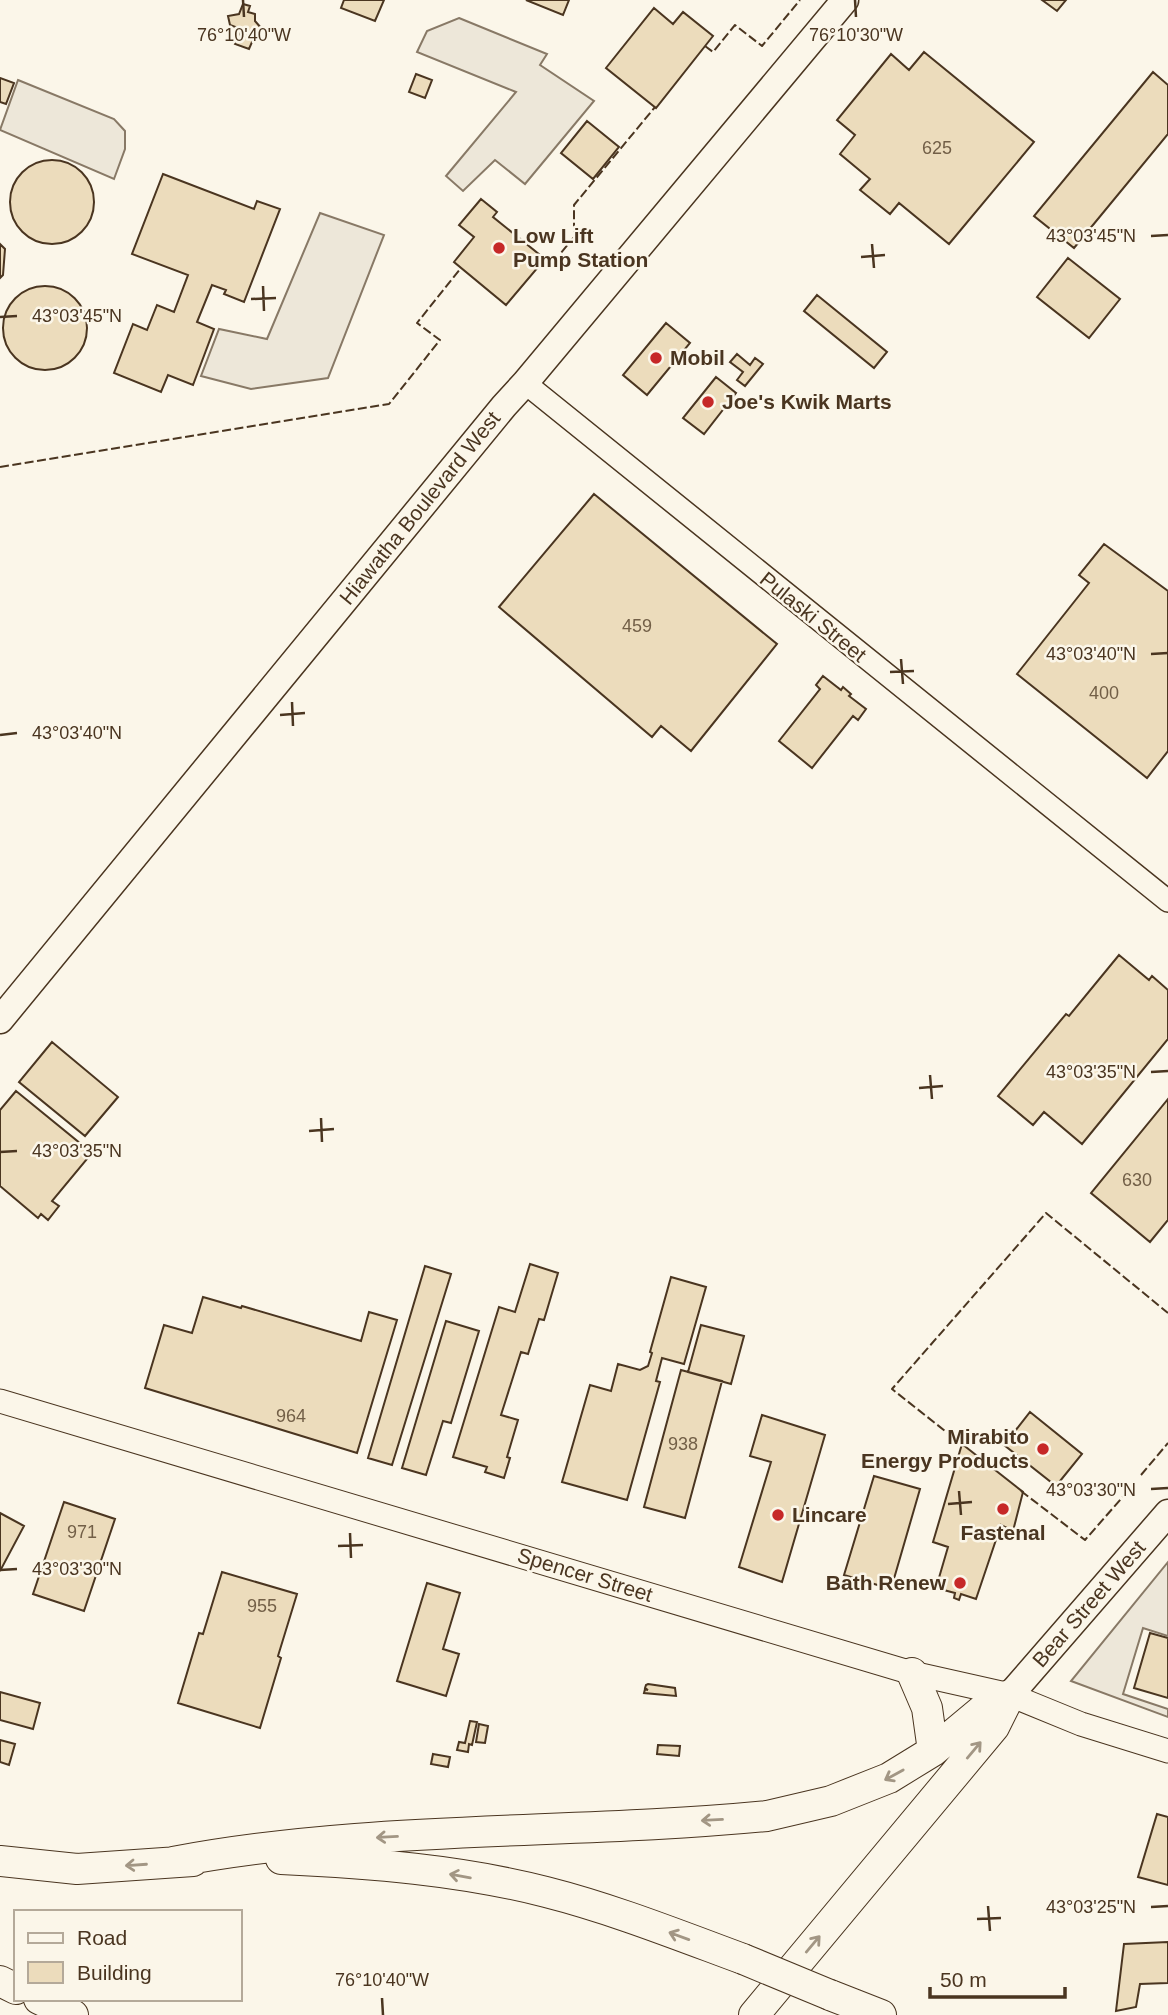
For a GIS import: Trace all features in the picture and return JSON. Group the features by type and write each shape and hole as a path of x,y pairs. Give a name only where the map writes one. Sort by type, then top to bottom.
{"highway":[{"path":"912,1672 927,1708 933,1751"},
{"path":"173,1862 316,1841 767,1816 831,1801 890,1778 933,1751 981,1711 1010,1695"},
{"path":"754,2015 994,1727 1010,1695"},
{"path":"0,1861 77,1869 173,1862 282,1859 380,1865 456,1875 545,1892 634,1919 743,1959 881,2015"},
{"path":"42,2001 74,2015"}],"main road":[{"name":"Hiawatha Boulevard West","path":"0,1020 504,406 845,0"},
{"name":"Spencer Street","path":"0,1401 912,1672 1010,1695 1082,1724 1168,1751"},
{"name":"Bear Street West","path":"1010,1695 1168,1513"}],"street":[{"name":"Pulaski Street","path":"525,383 1168,901"}],"shaded area":[{"path":"459,18 547,54 540,65 594,101 525,184 495,160 463,191 446,176 516,92 417,52 427,31"},
{"path":"18,80 114,119 125,131 125,149 114,179 0,130"},
{"path":"320,213 384,235 328,378 251,389 201,376 219,329 267,339"},
{"path":"1168,1562 1168,1636 1143,1628 1123,1694 1168,1709 1168,1717 1071,1681"}],"building":[{"path":"344,0 384,0 375,21 341,8"},
{"path":"526,0 569,0 563,15"},
{"path":"1042,0 1066,0 1057,11"},
{"path":"243,4 250,6 248,12 255,14 255,21 262,29 255,35 249,49 235,44 241,29 230,25 228,16 239,14"},
{"path":"654,8 673,24 683,12 713,36 656,108 606,68"},
{"path":"924,52 1034,142 949,244 899,203 890,214 860,190 870,179 840,154 855,135 837,120 891,54 909,70"},
{"path":"1153,72 1168,85 1168,134 1074,248 1034,216"},
{"path":"416,74 432,80 425,98 409,92"},
{"path":"0,78 14,83 6,104 0,102"},
{"path":"587,121 619,147 593,179 561,153"},
{"path":"52,160 68,163 82,172 91,186 94,202 91,218 82,232 68,241 52,244 36,241 22,232 13,218 10,202 13,186 22,172 36,163"},
{"path":"163,174 254,209 257,201 280,209 244,302 224,294 226,290 212,285 197,322 214,329 193,385 168,375 161,392 114,373 133,324 147,330 157,305 174,312 188,275 132,254"},
{"name":"Low Lift Pump Station","path":"481,199 497,212 493,217 545,259 506,305 454,262 474,237 459,225"},
{"path":"0,244 5,249 3,275 0,278"},
{"path":"1068,258 1120,299 1089,338 1037,297"},
{"path":"45,286 61,289 75,298 84,312 87,328 84,344 75,358 61,367 45,370 29,367 15,358 6,344 3,328 6,312 15,298 29,289"},
{"path":"817,295 887,352 874,368 804,311"},
{"path":"666,323 690,343 647,395 623,375"},
{"path":"737,354 750,365 755,358 763,364 745,386 737,380 743,372 730,362"},
{"path":"716,377 736,393 704,434 683,418"},
{"path":"594,494 777,644 691,751 661,726 652,737 499,607"},
{"path":"1104,544 1168,591 1168,751 1147,778 1017,674 1089,583 1079,575"},
{"path":"823,676 841,690 843,687 851,694 849,696 866,709 858,720 853,716 812,768 779,741 820,689 816,685"},
{"path":"1119,955 1149,980 1152,976 1168,990 1168,1039 1082,1144 1044,1112 1033,1125 998,1096"},
{"path":"52,1042 118,1097 85,1136 19,1082"},
{"path":"16,1091 92,1153 52,1201 59,1206 48,1220 41,1214 38,1218 0,1186 0,1110"},
{"path":"1168,1099 1168,1220 1150,1242 1091,1193"},
{"path":"530,1264 558,1273 544,1320 539,1319 528,1354 521,1352 501,1415 518,1420 504,1478 485,1472 487,1467 453,1457 499,1307 515,1312"},
{"path":"425,1266 451,1274 392,1465 368,1458"},
{"path":"671,1277 706,1287 684,1364 662,1358 656,1381 660,1382 627,1500 562,1482 590,1385 611,1391 618,1364 640,1370 648,1366"},
{"path":"203,1297 361,1341 369,1312 397,1320 357,1453 145,1388 164,1325 192,1333"},
{"path":"446,1321 479,1331 451,1423 443,1421 426,1475 402,1468"},
{"path":"701,1325 744,1336 731,1384 688,1372"},
{"path":"681,1370 722,1381 685,1518 644,1507"},
{"name":"Mirabito Energy Products","path":"1030,1412 1082,1454 1056,1486 1004,1445"},
{"name":"Lincare","path":"762,1415 825,1435 782,1582 739,1567 771,1462 750,1456"},
{"path":"962,1444 1023,1492 1013,1531 1001,1525 976,1599 961,1594 959,1600 954,1598 955,1593 936,1588 948,1547 933,1542"},
{"name":"Lincare","path":"874,1476 920,1489 891,1589 844,1575"},
{"path":"64,1502 115,1519 84,1611 33,1594"},
{"path":"0,1513 24,1526 0,1571"},
{"path":"222,1572 297,1594 260,1728 178,1703 199,1633 203,1634"},
{"path":"427,1583 460,1593 443,1649 459,1654 446,1696 397,1681"},
{"path":"1150,1633 1168,1638 1168,1698 1134,1688"},
{"path":"648,1684 675,1688 676,1696 644,1693 645,1689 648,1690 645,1688"},
{"path":"0,1692 40,1703 33,1729 0,1720"},
{"path":"470,1721 477,1722 472,1745 469,1744 468,1752 457,1750 459,1742 465,1743"},
{"path":"479,1724 488,1726 485,1743 476,1742"},
{"path":"0,1740 15,1744 9,1765 0,1762"},
{"path":"658,1745 680,1746 679,1756 657,1754"},
{"path":"433,1754 450,1757 448,1767 431,1764"},
{"path":"1157,1814 1168,1817 1168,1885 1138,1877"},
{"path":"1168,1942 1168,1983 1140,1984 1136,2007 1116,2011 1124,1944"}],"fence":[{"path":"705,46 713,52 735,25 762,46 800,0"},
{"path":"544,260 551,265 574,237 574,205 655,107"},
{"path":"0,467 389,404 440,340 417,323 461,268"},
{"path":"964,1446 892,1389 1046,1213 1168,1313"},
{"path":"1141,1475 1168,1443"},
{"path":"1021,1491 1085,1540 1127,1492"}],"place":[{"name":"Low Lift Pump Station","path":"499,248"},
{"name":"Mobil","path":"656,358"},
{"name":"Joe's Kwik Marts","path":"708,402"},
{"name":"Mirabito Energy Products","path":"1043,1449"},
{"name":"Fastenal","path":"1003,1509"},
{"name":"Lincare","path":"778,1515"},
{"name":"Bath Renew","path":"960,1583"}]}
